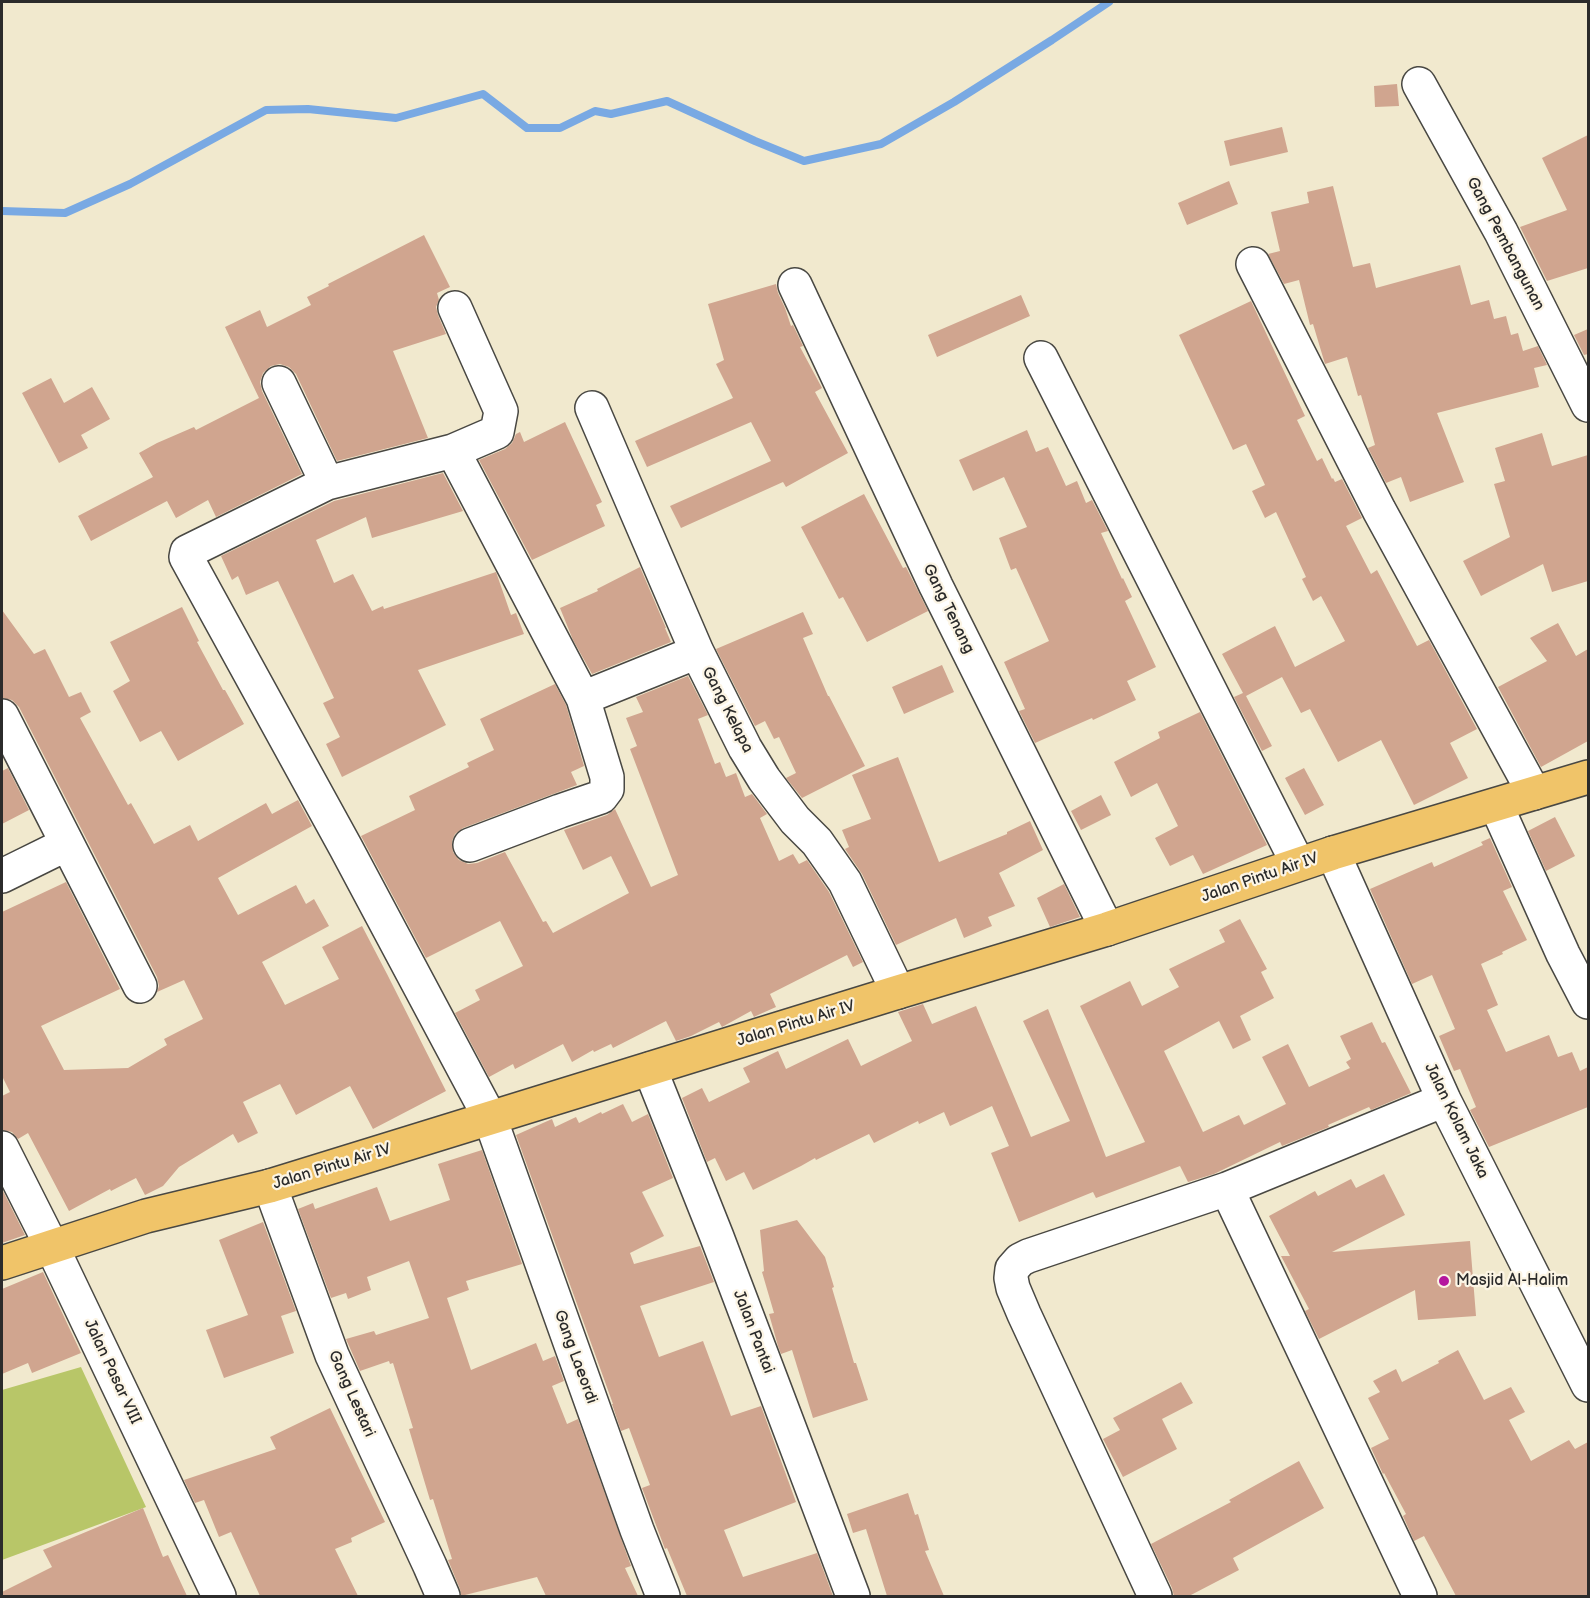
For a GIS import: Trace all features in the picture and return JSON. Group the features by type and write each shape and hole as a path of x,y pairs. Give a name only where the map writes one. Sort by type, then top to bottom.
{"main road":[{"name":"Jalan Pintu Air IV","path":"2,1263 146,1216 270,1186 1107,929 1298,864 1588,777"}],"street":[{"name":"Gang Pembangunan","path":"1419,84 1501,232 1588,405"},
{"path":"1252,264 1379,510 1534,793"},
{"name":"Gang Tenang","path":"795,285 936,586 1107,929"},
{"path":"279,383 327,483 453,451 491,436 497,432 501,411 455,309"},
{"path":"1041,358 1298,864"},
{"name":"Gang Kelapa","path":"592,408 697,652 745,748 764,779 795,820 817,842 845,882 898,992"},
{"path":"453,451 583,698 608,777 607,789 601,797 470,846"},
{"name":"Gang Laeordi","path":"327,483 187,552 186,557 346,848 490,1118 629,1508 663,1596"},
{"path":"583,698 697,652"},
{"path":"2,716 140,987"},
{"path":"1497,805 1563,954 1588,1002"},
{"path":"2,876 67,844"},
{"name":"Jalan Kolam Jaka","path":"1334,853 1444,1100 1588,1385"},
{"name":"Jalan Pantai","path":"650,1069 721,1248 853,1596"},
{"path":"1155,1596 1024,1314 1013,1288 1012,1269 1020,1260 1028,1256 1227,1189 1444,1100"},
{"name":"Jalan Pasar VIII","path":"2,1148 52,1247 208,1593"},
{"name":"Gang Lestari","path":"270,1186 332,1355 443,1596"},
{"path":"1227,1189 1420,1596"}],"green space":[{"path":"81,1367 146,1507 2,1560 2,1390"}],"building":[{"path":"1397,84 1399,106 1375,107 1374,86"},
{"path":"1282,127 1288,152 1230,166 1224,141"},
{"path":"1588,135 1588,268 1547,281 1520,227 1567,210 1542,158"},
{"path":"1229,181 1238,204 1187,225 1178,203"},
{"path":"1333,186 1353,267 1370,263 1376,288 1460,265 1471,305 1489,300 1494,319 1506,316 1511,335 1518,333 1523,351 1538,346 1547,365 1534,368 1539,387 1437,413 1464,482 1410,502 1401,477 1386,483 1368,448 1375,445 1361,395 1358,396 1347,357 1325,364 1313,324 1310,325 1299,280 1284,284 1268,254 1280,251 1271,212 1309,203 1307,192"},
{"path":"424,235 450,287 437,293 439,300 436,307 446,334 393,351 428,438 337,461 296,374 289,367 280,364 271,366 263,373 260,382 262,391 302,474 216,517 208,500 176,518 167,501 91,541 78,516 153,477 139,453 194,427 196,430 259,398 225,327 260,310 267,327 311,305 307,297 329,286 328,284"},
{"path":"776,284 791,326 793,325 803,346 800,347 822,388 815,392 848,453 786,487 783,482 681,528 670,506 771,461 751,422 647,467 635,441 733,398 716,364 724,360 708,304"},
{"path":"1021,295 1030,316 937,357 928,335"},
{"path":"1251,301 1305,416 1297,420 1317,461 1322,458 1335,482 1342,479 1362,518 1346,526 1371,574 1377,570 1417,646 1429,640 1477,729 1450,743 1468,778 1414,805 1381,740 1338,762 1310,709 1301,713 1282,677 1246,696 1272,746 1262,751 1234,697 1243,693 1222,654 1275,626 1295,667 1345,641 1321,596 1313,601 1302,579 1306,577 1276,512 1265,518 1252,491 1265,485 1246,444 1233,450 1179,335"},
{"path":"1588,329 1588,354 1584,355 1574,335"},
{"path":"51,378 64,403 92,387 110,419 81,435 88,448 59,463 22,393"},
{"path":"565,422 602,502 596,505 605,526 532,560 479,460 505,449 520,432 524,442"},
{"path":"1027,430 1036,452 1048,447 1066,486 1077,481 1086,503 1092,500 1108,531 1101,533 1132,597 1125,601 1156,667 1127,681 1136,700 1035,743 1019,711 1025,709 1004,662 1049,641 1016,568 1011,570 999,538 1027,527 1004,477 973,491 959,460"},
{"path":"1542,433 1552,466 1588,455 1588,581 1552,592 1543,564 1481,596 1463,561 1510,537 1494,484 1505,481 1495,448"},
{"path":"443,473 463,511 372,538 366,517 316,540 334,583 353,574 372,611 496,572 511,615 516,613 524,634 418,670 446,725 342,777 326,744 340,737 323,703 334,698 278,581 246,595 238,576 232,580 221,556 334,501"},
{"path":"864,494 903,568 906,567 928,611 867,642 843,597 839,599 801,527"},
{"path":"640,567 671,642 592,674 573,640 560,608 598,591 597,589"},
{"path":"182,607 199,641 197,642 244,724 178,761 161,731 140,742 113,691 130,681 110,642"},
{"path":"2,610 34,654 45,649 69,697 81,692 91,712 80,718 128,805 131,803 154,844 190,825 198,841 266,803 272,814 298,800 312,826 218,878 238,915 296,885 306,904 314,899 329,926 262,962 285,1005 339,979 322,947 362,926 446,1091 373,1129 350,1086 296,1115 280,1084 243,1102 258,1133 238,1143 233,1134 179,1167 163,1186 145,1195 136,1178 69,1211 28,1133 18,1139 12,1132 2,1130 2,1096 10,1092 2,1076 2,912 66,882 120,989 41,1026 64,1070 128,1068 167,1045 164,1039 203,1019 184,980 157,992 159,986 157,977 19,707 12,700 2,698"},
{"path":"803,612 813,634 803,638 828,696 865,766 802,798 786,778 796,773 779,737 774,739 765,721 755,726 716,649"},
{"path":"1558,623 1576,656 1588,649 1588,741 1541,767 1498,687 1547,661 1530,638"},
{"path":"942,665 954,692 904,714 892,687"},
{"path":"688,676 708,715 698,719 715,764 720,762 726,777 736,773 745,797 752,794 767,814 760,818 779,861 793,854 799,864 807,860 829,892 863,962 853,967 847,955 770,994 776,1007 754,1017 751,1011 722,1027 719,1022 676,1041 666,1021 613,1048 611,1044 594,1052 593,1050 572,1062 563,1044 515,1069 513,1064 489,1077 455,1013 480,1000 475,990 523,966 500,921 426,958 361,836 415,810 409,796 469,767 467,763 494,750 480,719 555,684 566,705 584,766 571,772 577,785 463,828 455,834 452,841 453,852 459,860 468,864 477,863 505,852 543,922 546,921 553,933 629,893 611,856 583,870 564,830 607,815 615,809 651,887 678,875 630,749 637,746 626,718 643,712 636,697"},
{"path":"1200,712 1267,845 1203,874 1193,855 1170,866 1155,838 1178,826 1157,783 1131,797 1114,762 1160,738 1158,732"},
{"path":"898,757 939,862 1007,834 1030,821 1043,850 999,873 1015,906 988,917 992,926 964,938 956,918 896,945 862,874 845,849 849,847 842,830 871,819 852,775"},
{"path":"8,768 29,810 2,824 2,771"},
{"path":"1304,768 1324,805 1305,815 1285,778"},
{"path":"1101,795 1111,815 1081,830 1071,811"},
{"path":"1555,817 1575,856 1546,871 1528,831"},
{"path":"1490,838 1512,887 1503,891 1527,940 1481,964 1498,1005 1487,1010 1506,1052 1549,1035 1558,1057 1572,1052 1580,1071 1588,1067 1588,1107 1489,1147 1470,1110 1476,1107 1460,1069 1454,1071 1439,1036 1455,1029 1432,975 1412,984 1370,889 1432,862 1434,867 1483,845 1481,842"},
{"path":"1064,884 1080,917 1050,927 1037,898"},
{"path":"1240,919 1267,969 1261,972 1274,998 1240,1016 1251,1040 1233,1049 1219,1021 1164,1051 1203,1132 1239,1115 1244,1125 1286,1104 1262,1057 1288,1044 1309,1087 1350,1068 1346,1062 1351,1059 1340,1036 1372,1022 1411,1093 1371,1110 1369,1107 1328,1125 1329,1127 1282,1146 1280,1142 1214,1174 1188,1182 1180,1166 1096,1198 1093,1192 1019,1222 991,1153 1009,1146 992,1106 950,1126 944,1112 919,1124 918,1121 874,1143 869,1134 816,1160 815,1158 753,1190 744,1172 726,1181 715,1158 707,1162 682,1098 702,1088 709,1102 750,1082 743,1068 778,1051 786,1069 848,1039 861,1066 912,1041 898,1012 923,1004 932,1024 976,1006 1031,1137 1070,1121 1023,1021 1048,1009 1106,1157 1145,1142 1080,1006 1130,981 1142,1006 1179,987 1169,969 1225,942 1219,930"},
{"path":"623,1104 632,1122 648,1114 673,1178 642,1192 664,1236 630,1253 634,1264 700,1246 714,1282 640,1306 659,1357 703,1341 731,1416 761,1406 796,1502 724,1530 743,1577 817,1553 833,1596 687,1596 667,1548 665,1549 642,1488 650,1485 629,1428 621,1431 516,1135 552,1119 555,1127 576,1117 579,1123"},
{"path":"482,1150 522,1264 466,1281 469,1290 447,1298 471,1370 536,1343 543,1361 555,1356 564,1381 552,1386 567,1424 578,1419 631,1566 625,1568 638,1596 546,1596 537,1577 461,1596 448,1560 452,1559 433,1499 430,1500 409,1429 413,1428 393,1363 390,1364 389,1361 360,1371 346,1339 374,1331 376,1335 429,1318 409,1261 367,1277 371,1290 348,1299 346,1293 331,1298 298,1209 313,1203 315,1209 377,1187 390,1221 450,1200 438,1164"},
{"path":"1384,1174 1405,1215 1332,1252 1470,1241 1476,1316 1418,1320 1415,1290 1319,1339 1305,1311 1309,1309 1281,1256 1290,1256 1269,1216 1315,1191 1318,1196 1351,1179 1356,1188"},
{"path":"2,1189 25,1235 2,1243"},
{"path":"797,1220 825,1257 854,1363 856,1363 868,1400 813,1418 792,1350 781,1354 778,1346 769,1314 774,1313 762,1272 764,1271 760,1230"},
{"path":"263,1222 296,1311 281,1316 294,1353 224,1378 206,1330 248,1315 219,1240"},
{"path":"43,1272 81,1353 32,1373 28,1363 2,1374 2,1289"},
{"path":"1458,1350 1484,1400 1511,1387 1525,1412 1509,1420 1531,1461 1569,1440 1575,1449 1588,1442 1588,1596 1456,1596 1424,1536 1414,1541 1403,1516 1406,1514 1371,1448 1389,1439 1368,1398 1380,1392 1373,1381 1396,1369 1402,1382 1439,1363 1438,1361"},
{"path":"1181,1382 1193,1403 1162,1419 1177,1449 1123,1477 1103,1439 1120,1430 1113,1418"},
{"path":"330,1408 385,1522 351,1538 352,1542 335,1549 358,1596 260,1596 231,1532 219,1537 204,1500 195,1503 184,1480 276,1449 270,1437"},
{"path":"1299,1461 1324,1508 1233,1558 1239,1570 1189,1596 1174,1596 1151,1544 1231,1502 1229,1500"},
{"path":"908,1493 915,1515 918,1514 929,1550 925,1551 944,1596 887,1596 866,1529 853,1533 847,1514"},
{"path":"143,1508 163,1557 168,1555 187,1596 2,1596 2,1592 52,1567 43,1550"}],"waterway":[{"path":"2,211 65,213 130,184 266,110 308,109 396,118 483,94 527,128 560,128 595,111 611,114 667,101 804,161 881,144 954,102 1109,2"}],"place":[{"name":"Masjid Al-Halim","path":"1444,1281"}]}
